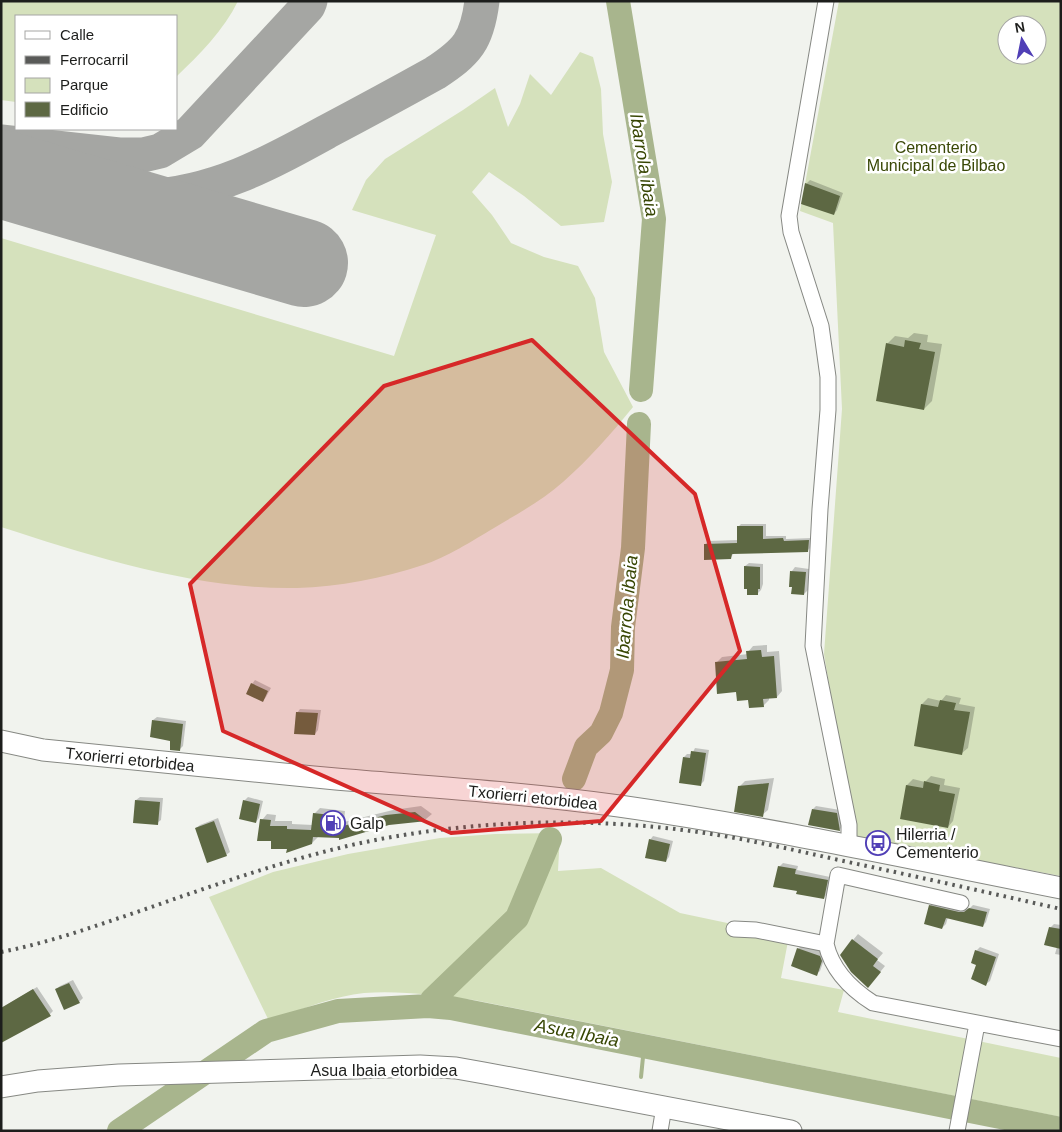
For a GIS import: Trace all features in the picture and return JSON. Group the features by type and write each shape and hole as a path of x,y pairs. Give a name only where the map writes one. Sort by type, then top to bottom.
{"street":[{"path":"826,1 789,216 791,232 821,326 828,377 828,410 820,509 813,646 849,826 850,846"},
{"name":"Txorierri etorbidea","path":"1,741 62,752 333,779 546,797 699,819 850,846 1061,888"},
{"path":"961,903 838,875 826,944 828,954 842,977 862,996 873,1003 1061,1039"},
{"path":"734,929 756,930 826,944"},
{"path":"957,1131 977,1024"},
{"name":"Asua Ibaia etorbidea","path":"1,1087 38,1081 118,1075 420,1066 456,1068 791,1131"},
{"path":"660,1131 664,1107"}],"highlighted area":[{"path":"532,340 695,494 740,651 601,821 451,833 223,731 190,584 384,386"}],"green space":[{"path":"1,1 238,1 218,32 178,75 178,15 15,15 15,102 1,100"},
{"name":"Cementerio Municipal de Bilbao","path":"839,1 1061,1 1061,876 854,837 824,654 842,409 833,223 800,211"},
{"path":"580,52 593,57 601,89 603,134 612,182 604,222 561,226 524,196 489,172 472,192 492,215 511,243 544,257 578,266 595,298 604,352 633,407 591,455 555,489 478,538 432,562 377,578 313,587 260,587 222,584 147,570 1,527 1,238 394,356 436,235 352,210 366,180 385,159 495,88 508,127 520,104 530,74 551,95"},
{"path":"560,833 558,871 601,868 680,913 789,936 781,978 844,990 838,1012 1061,1058 1061,1117 474,1000 433,995 364,993 328,1001 269,1021 209,897 273,872 348,854 440,838 495,834"}],"building":[{"path":"805,183 840,196 834,215 801,204"},
{"path":"905,340 921,343 919,349 935,352 924,410 876,401 886,343 904,347"},
{"path":"737,526 763,526 763,539 783,538 784,541 809,540 808,552 732,554 731,559 704,560 704,544 737,543"},
{"path":"744,566 760,567 760,589 758,589 758,595 747,595 747,589 744,589"},
{"path":"790,571 806,572 804,595 791,594 792,587 789,587"},
{"path":"761,650 762,657 774,656 777,698 763,699 764,707 749,708 748,700 737,701 736,692 717,694 715,662 747,659 746,651"},
{"path":"251,683 268,691 263,702 246,694"},
{"path":"940,700 956,703 954,710 970,712 962,755 914,746 921,704 938,707"},
{"path":"296,712 318,713 315,735 294,734"},
{"path":"152,720 183,724 180,751 170,750 170,741 150,737"},
{"path":"691,751 706,753 701,786 679,783 683,757 690,758"},
{"path":"924,781 940,785 939,791 955,794 948,828 900,819 906,785 923,788"},
{"path":"769,783 763,817 734,812 738,786"},
{"path":"135,800 160,802 158,825 133,823"},
{"path":"243,800 260,804 256,823 239,819"},
{"path":"812,809 837,813 840,831 808,825"},
{"path":"415,812 427,821 389,825 339,840 339,838 313,837 312,844 286,853 287,849 271,849 271,841 257,841 260,819 271,820 270,826 287,826 287,829 311,830 313,813 340,816 339,827 386,815"},
{"path":"214,821 227,856 207,863 195,828"},
{"path":"649,839 670,844 666,862 645,858"},
{"path":"778,866 796,869 795,874 828,880 824,899 796,894 797,891 773,887"},
{"path":"929,905 959,912 964,912 969,908 987,912 983,927 946,918 942,929 924,924"},
{"path":"1049,927 1061,929 1061,949 1044,945"},
{"path":"852,939 878,959 873,966 881,972 868,988 851,972 840,955"},
{"path":"797,948 820,956 822,961 817,976 791,966"},
{"path":"975,950 996,957 986,986 971,979 976,965 971,963"},
{"path":"69,983 80,1003 64,1010 55,989"},
{"path":"33,989 51,1016 1,1043 1,1008"}],"waterway":[{"name":"Ibarrola ibaia","path":"618,1 654,219 641,390"},
{"name":"Ibarrola ibaia","path":"574,779 586,747 601,733 611,713 622,670 623,627 633,548 639,424"},
{"name":"Ibarrola ibaia","path":"428,1006 517,918 550,839"},
{"name":"Asua Ibaia","path":"119,1131 266,1031 338,1011 428,1006 451,1008 1061,1129"},
{"path":"641,1077 644,1047"}],"taxiway":[{"path":"1,142 119,155 143,155 160,151 190,133 308,6 310,1"},
{"path":"24,181 99,194 144,197 170,195 194,190 240,175 306,143 446,66 463,52 469,44 477,26 482,1"}],"runway":[{"path":"1,174 304,263"}],"railway":[{"path":"1,952 70,934 300,858 356,844 440,830 526,823 612,824 717,835 1061,909"}],"place":[{"name":"Galp","path":"333,823"},
{"name":"Hilerria / Cementerio","path":"878,843"}]}
